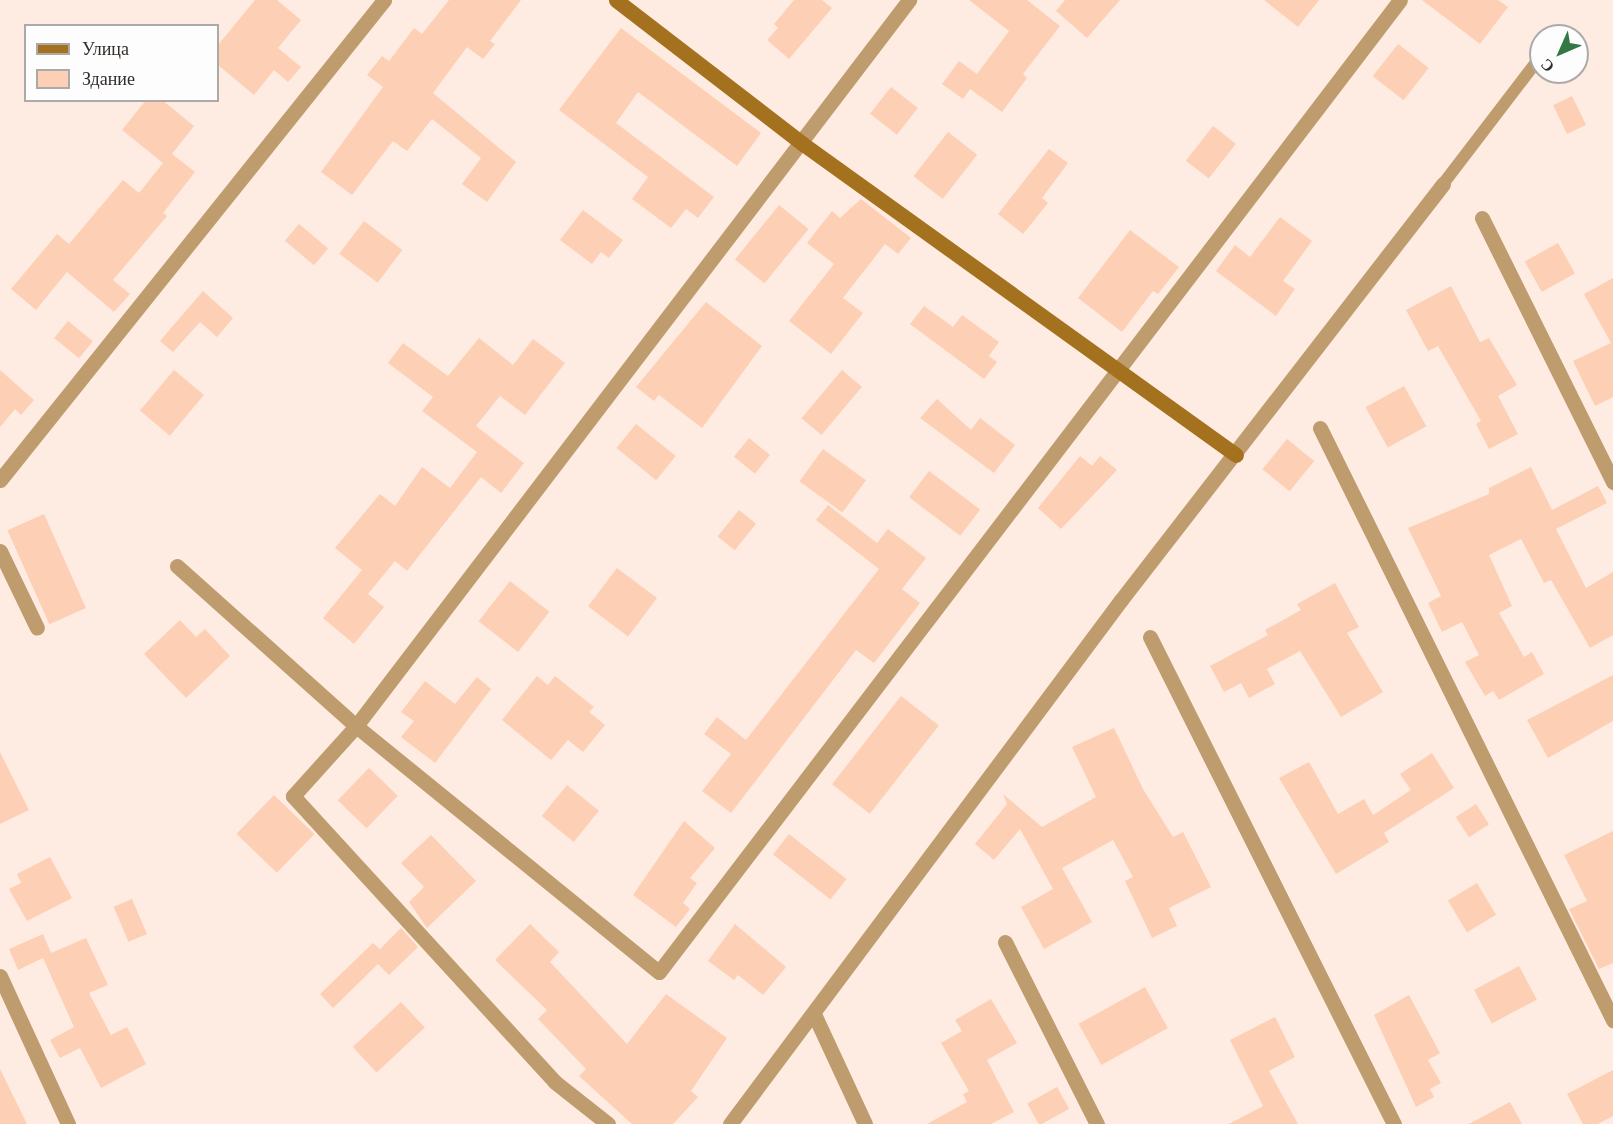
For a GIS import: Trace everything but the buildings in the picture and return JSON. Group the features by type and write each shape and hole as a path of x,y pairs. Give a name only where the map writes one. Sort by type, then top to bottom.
{"street":[{"path":"0,480 384,0"},
{"path":"616,0 803,144 1236,455"},
{"path":"608,1124 555,1082 293,796 356,726 803,144 909,0"},
{"path":"177,566 356,726 658,972 1115,368 1400,0"},
{"path":"730,1124 1114,610 1236,455 1443,184"},
{"path":"1482,218 1613,482"},
{"path":"1320,428 1613,1020"},
{"path":"0,551 37,628"},
{"path":"1150,637 1394,1124"},
{"path":"1005,942 1097,1124"},
{"path":"0,976 68,1124"},
{"path":"814,1014 865,1124"}],"lane":[{"path":"1443,184 1529,72"}]}
